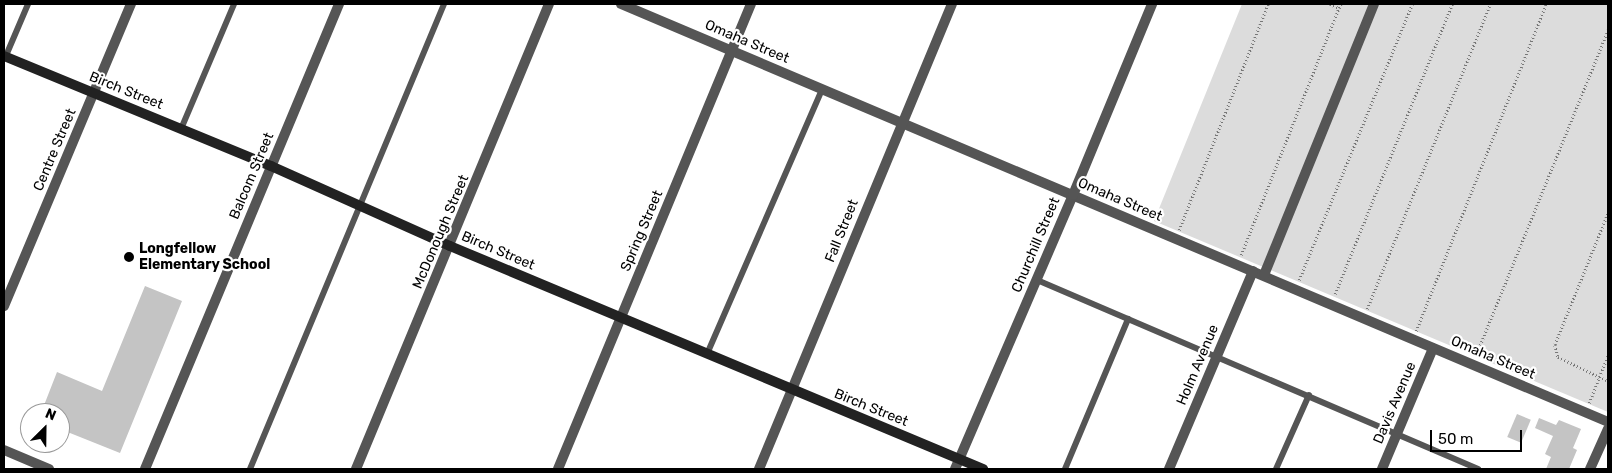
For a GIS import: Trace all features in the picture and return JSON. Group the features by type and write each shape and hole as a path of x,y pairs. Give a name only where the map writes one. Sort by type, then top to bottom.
{"main road":[{"name":"Birch Street","path":"4,58 272,166 450,246 983,469"}],"street":[{"name":"Centre Street","path":"4,306 131,4"},
{"name":"Balcom Street","path":"145,469 339,4"},
{"name":"McDonough Street","path":"356,469 549,4"},
{"name":"Omaha Street","path":"621,4 1608,422"},
{"name":"Spring Street","path":"558,469 751,4"},
{"name":"Fall Street","path":"759,469 952,4"},
{"name":"Churchill Street","path":"955,469 1073,196 1152,4"},
{"path":"1264,275 1374,4"},
{"name":"Holm Avenue","path":"1169,469 1253,271"},
{"name":"Davis Avenue","path":"1382,469 1433,348"},
{"path":"1590,469 1608,429"},
{"path":"4,450 49,469"}],"lane":[{"path":"4,58 28,4"},
{"path":"181,129 234,4"},
{"path":"250,469 444,4"},
{"path":"707,354 822,89"},
{"path":"1036,280 1216,358 1308,395 1396,436 1478,469"},
{"path":"1065,469 1128,319"},
{"path":"1276,469 1308,395"}],"path":[{"path":"1176,238 1268,4"},
{"path":"1330,4 1340,8"},
{"path":"1237,265 1341,4"},
{"path":"1295,289 1412,4"},
{"path":"1331,304 1452,4"},
{"path":"1363,317 1490,4"},
{"path":"1412,339 1546,4"},
{"path":"1472,364 1608,30"},
{"path":"1608,214 1555,345 1558,357 1608,381"},
{"path":"1585,412 1608,355"}],"shaded area":[{"path":"1242,4 1608,4 1608,412 1154,221"}],"building":[{"name":"Longfellow Elementary School","path":"145,286 182,301 120,453 70,433 70,403 45,403 57,372 102,391"},
{"path":"1517,414 1531,420 1521,443 1507,437"},
{"path":"1539,418 1556,425 1559,420 1581,429 1573,448 1577,450 1569,469 1546,469 1551,457 1545,454 1553,436 1535,428"}],"place":[{"name":"Longfellow Elementary School","path":"129,257"}]}
